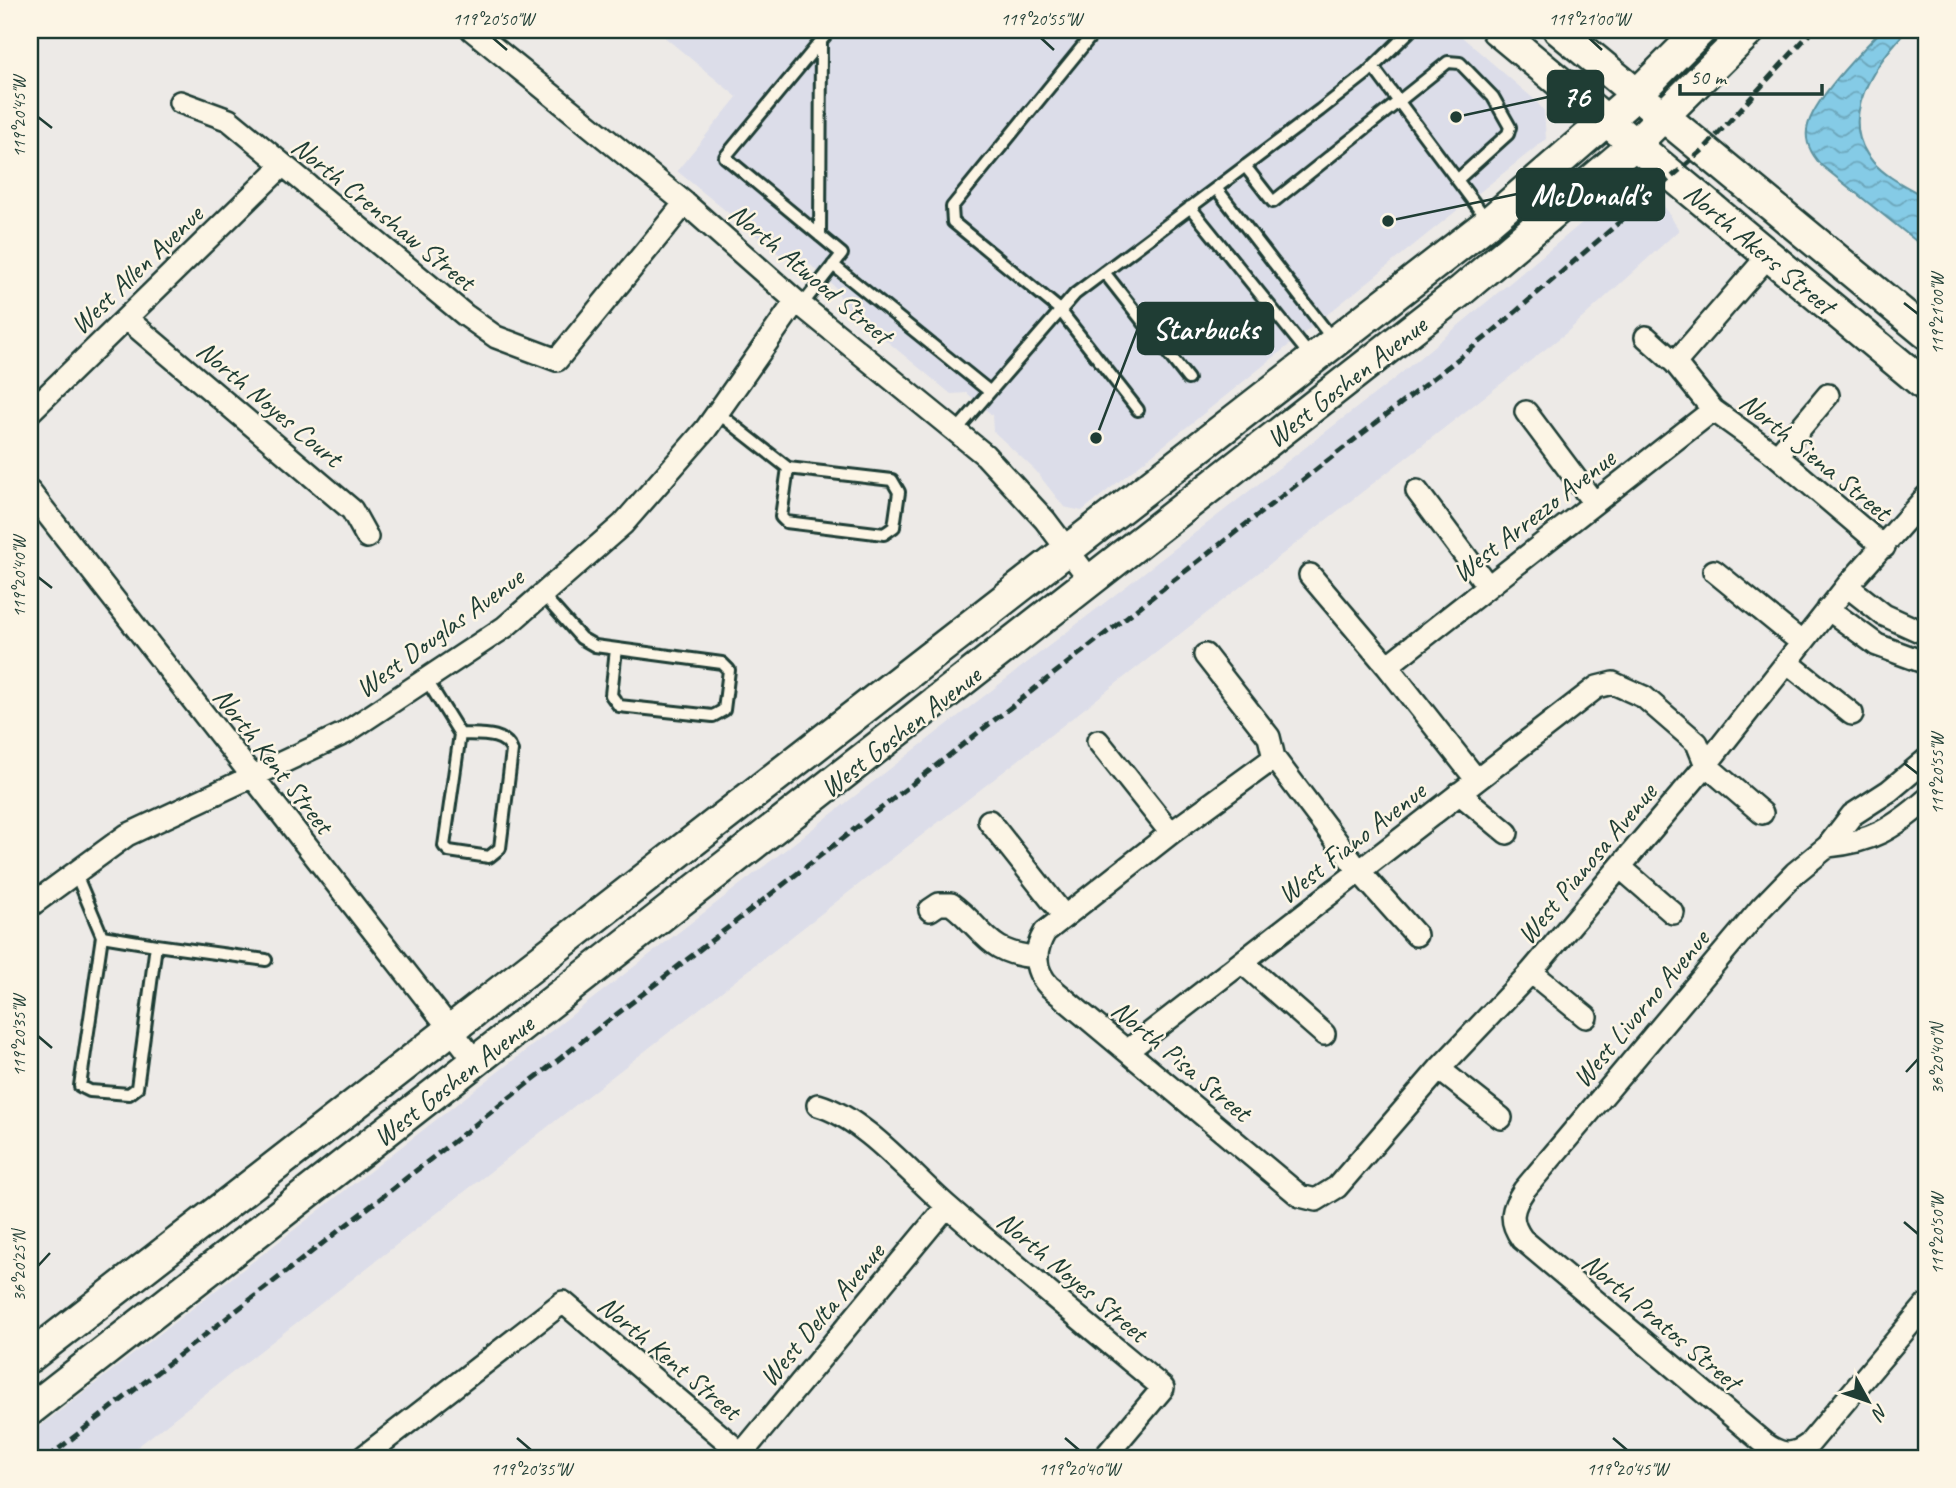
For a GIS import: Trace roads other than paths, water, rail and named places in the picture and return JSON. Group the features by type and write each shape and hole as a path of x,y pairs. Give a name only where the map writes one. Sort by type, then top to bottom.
{"main road":[{"name":"North Akers Street","path":"1497,30 1926,386"},
{"name":"North Akers Street","path":"1559,30 1926,333"},
{"name":"West Goshen Avenue","path":"30,1357 1489,222 1637,94 1701,30"},
{"name":"West Goshen Avenue","path":"30,1410 1462,290 1635,144 1750,30"},
{"path":"1167,521 1176,494 1313,386 1332,363 1323,350"}],"street":[{"name":"North Atwood Street","path":"472,30 685,203 799,303 956,431 1014,484 1091,581"},
{"name":"North Crenshaw Street","path":"180,102 229,120 465,315 496,337 557,360 685,203"},
{"name":"West Allen Avenue","path":"30,412 282,166"},
{"path":"1675,363 1768,256"},
{"name":"West Douglas Avenue","path":"30,906 127,835 345,733 505,627 622,524 718,413 799,303"},
{"name":"North Noyes Court","path":"127,319 352,510 367,537"},
{"name":"North Siena Street","path":"1646,337 1675,363 1713,410 1777,456 1884,547"},
{"path":"1777,456 1828,395"},
{"name":"West Arrezzo Avenue","path":"1388,666 1487,585 1713,410"},
{"path":"1526,412 1594,503"},
{"path":"1417,491 1487,585"},
{"name":"North Kent Street","path":"30,492 449,1031 476,1062"},
{"name":"West Pianosa Avenue","path":"1316,1200 1337,1187 1439,1069 1531,972 1706,765 1847,586 1926,497"},
{"path":"1714,571 1801,642"},
{"path":"1310,575 1388,666 1476,779"},
{"path":"1847,586 1884,615 1926,634"},
{"path":"1828,609 1877,645 1926,663"},
{"path":"1205,655 1269,737 1274,758 1359,872 1416,935"},
{"path":"1787,662 1852,714"},
{"name":"West Fiano Avenue","path":"1127,1051 1597,687 1613,683 1644,697 1697,743 1706,765"},
{"path":"1098,741 1171,833"},
{"path":"930,910 939,904 951,904 978,933 997,947 1023,956 1037,951 1045,932 1064,916 1274,758"},
{"name":"West Livorno Avenue","path":"1511,1219 1514,1204 1524,1190 1761,908 1795,873 1828,846 1852,815 1889,791 1926,760"},
{"path":"1706,765 1762,813"},
{"path":"1459,793 1507,834"},
{"path":"1828,846 1865,841 1890,828 1926,800"},
{"path":"989,821 1064,916"},
{"path":"1620,867 1674,913"},
{"name":"North Pisa Street","path":"1037,951 1037,969 1049,986 1300,1196 1316,1200"},
{"path":"1243,963 1324,1034"},
{"path":"1531,972 1586,1017"},
{"path":"1439,1069 1501,1118"},
{"path":"818,1105 859,1127 947,1206"},
{"name":"North Noyes Street","path":"947,1206 1163,1388 1104,1458"},
{"name":"West Delta Avenue","path":"740,1456 947,1206"},
{"name":"North Pratos Street","path":"1511,1219 1522,1238 1764,1443 1788,1454 1799,1452 1809,1444 1926,1305"},
{"name":"North Kent Street","path":"362,1458 563,1302 740,1456"}],"lane":[{"path":"799,303 842,254 725,157 830,30"},
{"path":"1096,30 952,207 953,222 1059,309 1138,410"},
{"path":"956,431 1059,309 1373,67 1410,30"},
{"path":"820,236 821,41"},
{"path":"1245,166 1273,202 1400,104 1448,62 1460,63 1493,97 1510,127 1508,134 1457,180"},
{"path":"1373,67 1489,222"},
{"path":"1216,188 1323,350"},
{"path":"1190,207 1323,350"},
{"path":"833,265 989,391"},
{"path":"1104,272 1188,379"},
{"path":"718,413 788,468 892,480 900,492 894,527 884,534 786,522 781,517 788,468"},
{"path":"542,594 581,638 596,646 722,663 729,670 724,710 713,716 618,706 612,701 611,695 616,649"},
{"path":"426,679 460,734 444,846 449,851 489,857 500,848 512,751 509,743 501,737 460,734"},
{"path":"75,873 102,936 80,1086 90,1091 129,1094 137,1088 156,945"},
{"path":"102,936 265,960"}],"water":[{"path":"1882,30 1907,30 1883,58 1864,92 1858,128 1862,145 1873,162 1891,178 1926,198 1926,249 1821,165 1808,145 1807,130 1817,106 1838,77"}],"railway":[{"path":"47,1458 1490,334 1704,149 1813,30"}],"place":[{"name":"76","path":"1456,117"},
{"name":"McDonald's","path":"1388,221"},
{"name":"Starbucks","path":"1096,438"}]}
